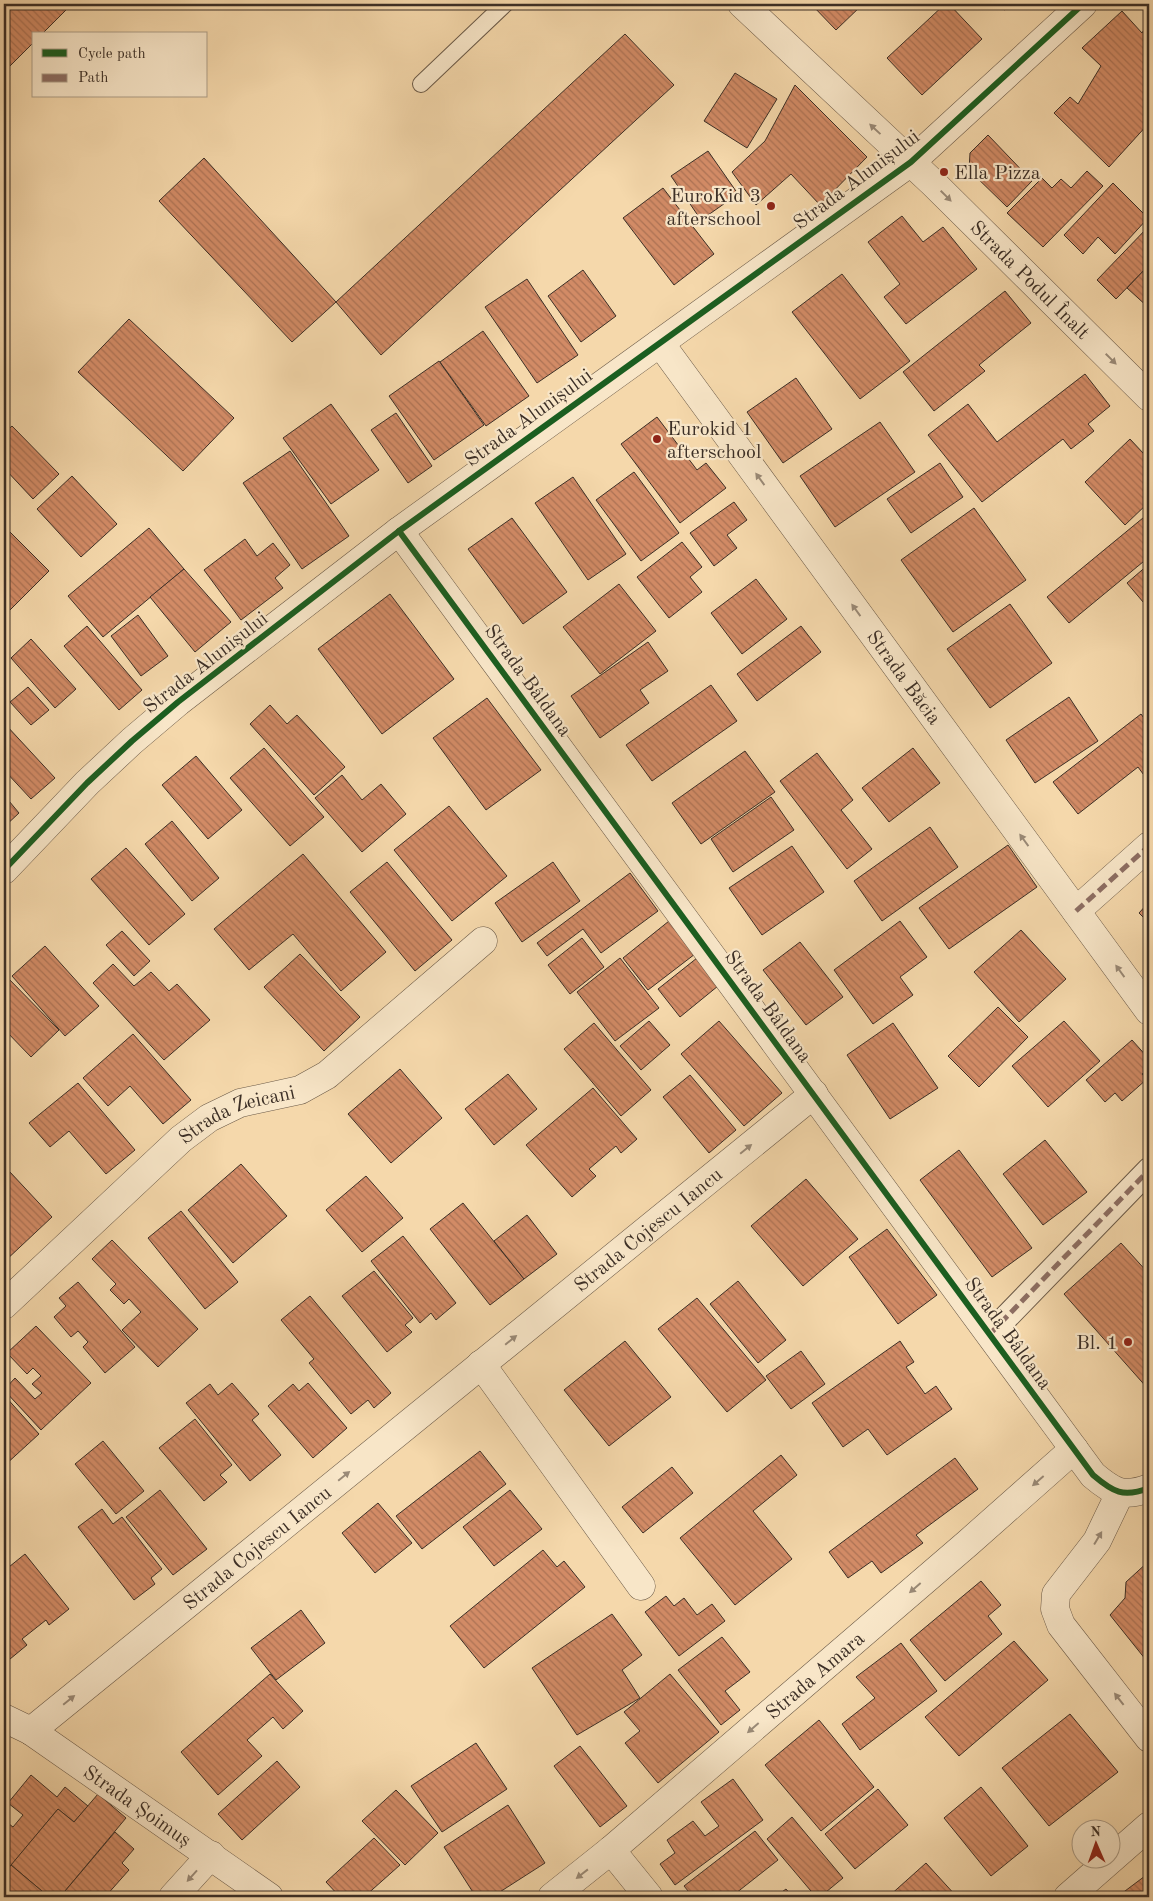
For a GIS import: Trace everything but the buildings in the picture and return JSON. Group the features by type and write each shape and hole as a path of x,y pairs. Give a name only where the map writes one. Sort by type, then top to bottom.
{"street":[{"name":"Strada Podul Înalt","path":"742,4 911,162 1149,396"},
{"name":"Strada Alunișului","path":"4,870 87,783 132,740 178,702 399,530 911,162 1083,4"},
{"name":"Strada Băcia","path":"660,343 1149,1011"},
{"name":"Strada Bâldana","path":"399,530 1093,1475 1106,1486 1120,1493"},
{"path":"1076,911 1149,846"},
{"name":"Strada Zeicani","path":"4,1305 181,1139 209,1118 240,1103 300,1090 328,1076 483,941"},
{"name":"Strada Cojescu Iancu","path":"31,1730 814,1094"},
{"path":"990,1334 1149,1170"},
{"path":"482,1364 641,1586"},
{"name":"Strada Amara","path":"552,1897 611,1850 968,1543 1074,1449"},
{"path":"1149,1488 1137,1492 1120,1493 1097,1541 1056,1594 1055,1609 1061,1625 1149,1738"},
{"name":"Strada Șoimuș","path":"4,1718 31,1730 269,1897"},
{"path":"1068,1897 1149,1826"},
{"path":"611,1850 649,1897"},
{"path":"173,1897 211,1855"}],"lane":[{"path":"420,84 506,4"}],"marked path":[{"path":"1076,911 1149,846"},
{"path":"990,1334 1149,1170"}],"cycle path":[{"path":"4,870 87,783 178,702 399,531 911,162 1083,4"},
{"path":"399,531 1093,1475 1107,1486 1119,1492 1132,1493 1149,1488"}],"place":[{"name":"Ella Pizza","path":"944,172"},
{"name":"EuroKid 3 afterschool","path":"771,206"},
{"name":"Eurokid 1 afterschool","path":"657,439"},
{"name":"Bl. 1","path":"1128,1342"}]}
